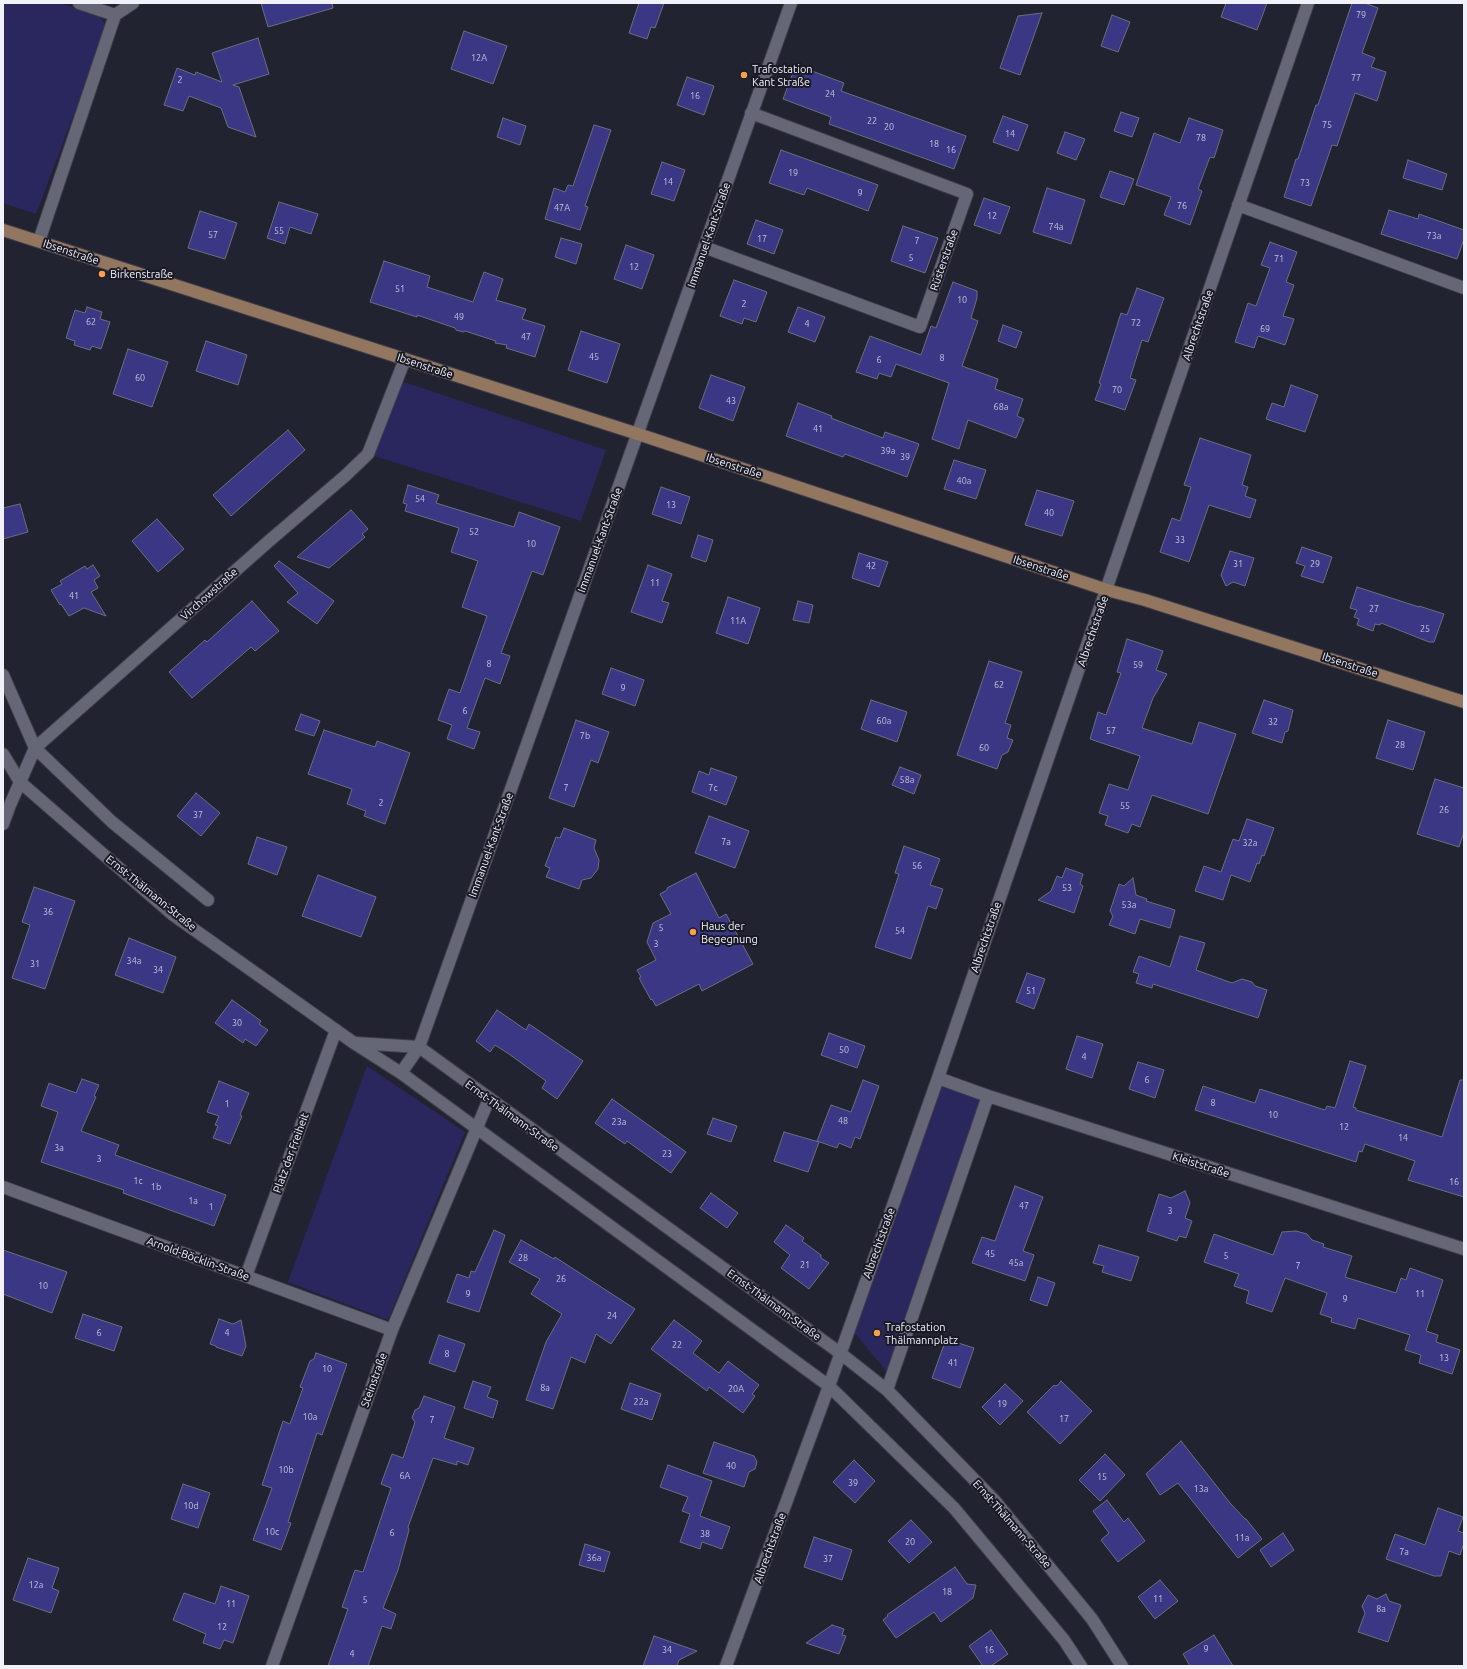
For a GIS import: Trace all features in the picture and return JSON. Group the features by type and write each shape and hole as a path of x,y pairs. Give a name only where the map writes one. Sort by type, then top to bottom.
{"street":[{"path":"79,3 115,15"},
{"path":"39,241 115,15 133,3"},
{"name":"Immanuel-Kant-Straße","path":"401,1073 419,1047 791,3"},
{"name":"Albrechtstraße","path":"726,1666 829,1386 938,1078 1308,3"},
{"name":"Rüsterstraße","path":"704,247 920,327 967,194 751,113"},
{"path":"1238,205 1464,288"},
{"name":"Ibsenstraße","path":"3,230 638,434 1107,590 1145,600 1464,702"},
{"name":"Virchowstraße","path":"3,824 35,748 269,541 345,476 368,454 405,359"},
{"path":"3,675 35,748 112,822 208,900"},
{"name":"Ernst-Thälmann-Straße","path":"3,754 20,782 172,914 354,1043 401,1073 829,1386 954,1508 1064,1640 1081,1666"},
{"name":"Platz der Freiheit","path":"246,1276 336,1030"},
{"path":"354,1043 419,1047"},
{"name":"Ernst-Thälmann-Straße","path":"419,1047 840,1353 887,1390 994,1501 1092,1618 1122,1666"},
{"name":"Kleiststraße","path":"938,1078 988,1096 1464,1249"},
{"path":"887,1390 988,1096"},
{"name":"Steinstraße","path":"272,1666 392,1330 489,1099"},
{"name":"Arnold-Böcklin-Straße","path":"3,1187 392,1330"}],"shaded area":[{"path":"3,3 59,3 99,15 107,27 36,214 3,203"},
{"path":"398,380 606,450 581,521 368,454"},
{"path":"367,1066 465,1132 388,1320 288,1282"},
{"path":"939,1082 984,1096 887,1372 853,1331"}],"building":[{"path":"261,3 332,3 333,8 268,27"},
{"path":"639,3 664,3 655,28 651,27 647,39 629,33"},
{"path":"1226,3 1267,3 1257,30 1221,17"},
{"path":"1352,3 1365,3 1378,8 1362,53 1375,58 1371,67 1386,72 1377,101 1355,93 1337,146 1332,145 1311,206 1284,197 1296,159 1298,159 1316,105 1318,105"},
{"path":"1042,13 1020,75 1000,68 1018,16"},
{"path":"1112,15 1130,22 1118,52 1101,46"},
{"path":"464,31 507,46 493,84 451,69"},
{"path":"258,38 269,74 233,85 239,87 256,137 228,127 221,108 189,96 183,111 164,105 177,68 195,75 196,72 222,82 212,53"},
{"path":"796,65 844,83 841,91 966,136 954,169 829,124 831,117 783,99"},
{"path":"687,77 714,86 704,115 677,105"},
{"path":"1121,112 1139,118 1132,137 1114,131"},
{"path":"1003,116 1028,125 1018,151 993,142"},
{"path":"503,118 526,126 520,145 497,137"},
{"path":"1189,118 1223,130 1214,158 1210,157 1198,189 1202,191 1190,225 1164,215 1171,197 1136,185 1154,133 1180,143"},
{"path":"594,125 611,130 585,206 588,207 580,230 545,219 554,188 565,192 568,185 573,186"},
{"path":"1065,132 1085,139 1076,160 1057,153"},
{"path":"781,150 878,185 868,211 807,188 804,195 769,183"},
{"path":"1408,160 1447,174 1442,190 1403,178"},
{"path":"662,162 685,170 674,201 651,194"},
{"path":"1110,171 1134,179 1124,205 1100,197"},
{"path":"1047,188 1085,200 1071,244 1033,232"},
{"path":"984,198 1010,207 1000,234 974,225"},
{"path":"279,202 318,214 311,234 290,227 285,244 267,238"},
{"path":"1389,210 1418,219 1419,214 1464,230 1464,239 1457,259 1381,234"},
{"path":"200,211 237,223 225,259 188,248"},
{"path":"756,220 783,230 774,254 747,244"},
{"path":"903,226 938,238 925,273 891,261"},
{"path":"561,238 582,244 576,264 555,257"},
{"path":"1270,242 1297,252 1286,282 1294,285 1283,316 1294,319 1285,345 1258,336 1254,348 1235,342 1248,303 1256,306 1270,268 1261,265"},
{"path":"626,245 654,255 642,289 614,279"},
{"path":"384,261 430,276 427,287 473,302 484,272 503,279 496,300 526,309 522,319 545,326 535,357 506,348 507,345 495,343 496,341 465,331 463,332 456,330 455,328 417,315 417,317 370,302"},
{"path":"734,280 767,292 756,322 744,318 742,324 720,316"},
{"path":"953,282 977,291 977,298 971,318 978,321 962,366 998,379 995,389 1023,399 1017,416 1024,419 1016,438 968,420 959,449 932,439 949,383 896,364 891,377 879,373 877,379 856,372 870,336 921,355 931,326 936,328"},
{"path":"1137,288 1164,298 1148,342 1142,340 1130,378 1136,380 1125,410 1095,400 1121,313 1127,315"},
{"path":"87,307 102,312 100,319 110,322 101,349 92,346 90,350 74,345 75,341 66,338 75,310 85,313"},
{"path":"798,307 825,317 815,342 788,332"},
{"path":"1003,325 1022,332 1016,348 998,341"},
{"path":"581,331 620,344 607,383 568,370"},
{"path":"206,341 247,355 238,385 196,371"},
{"path":"128,349 168,362 152,407 113,394"},
{"path":"711,375 745,387 733,421 699,408"},
{"path":"1291,385 1318,395 1305,432 1266,419 1272,403 1284,407"},
{"path":"798,403 832,416 831,418 883,438 885,432 919,444 907,477 845,454 843,457 786,436"},
{"path":"288,430 305,450 231,516 213,495"},
{"path":"1200,438 1251,455 1242,485 1248,487 1245,496 1256,500 1250,518 1209,505 1189,562 1160,552 1172,518 1180,521 1191,487 1184,485"},
{"path":"954,460 986,470 976,499 944,489"},
{"path":"408,485 439,495 436,503 514,527 519,512 560,527 543,575 532,571 501,653 510,656 500,684 485,678 467,728 480,732 474,749 447,739 452,725 438,720 449,689 460,693 487,616 462,607 478,561 451,552 459,528 405,511 407,504 403,503"},
{"path":"661,487 690,497 681,524 652,514"},
{"path":"1037,490 1074,501 1062,536 1025,525"},
{"path":"20,504 28,532 3,539 3,508"},
{"path":"351,510 368,529 362,534 365,537 329,568 297,557"},
{"path":"157,519 184,549 158,572 132,541"},
{"path":"698,535 713,540 706,562 691,557"},
{"path":"1302,547 1332,557 1323,583 1301,576 1305,566 1296,563"},
{"path":"1230,551 1254,558 1245,586 1233,582 1226,586 1221,575"},
{"path":"859,553 888,562 879,587 852,578"},
{"path":"279,561 334,601 317,624 287,602 298,593 274,566"},
{"path":"93,565 100,576 94,580 98,588 91,592 106,616 84,608 69,616 51,590 62,584 60,581 85,566 87,569"},
{"path":"648,565 672,574 662,601 669,603 662,623 631,612"},
{"path":"1357,587 1444,614 1434,642 1429,642 1381,623 1380,625 1375,624 1373,631 1357,625 1359,619 1354,617 1357,610 1350,608"},
{"path":"728,597 760,608 748,644 716,633"},
{"path":"252,601 279,631 255,651 251,647 192,698 169,672 205,640 207,642"},
{"path":"798,601 813,605 809,623 793,620"},
{"path":"1127,639 1163,651 1156,670 1167,674 1153,698 1142,728 1192,744 1199,722 1236,734 1208,814 1152,795 1140,827 1132,824 1128,833 1105,825 1108,816 1099,813 1109,784 1128,790 1140,756 1090,739 1098,712 1106,715 1121,673 1117,672"},
{"path":"989,661 1022,672 1005,723 1011,725 1007,738 1013,740 1008,752 1002,755 997,769 957,755"},
{"path":"611,668 644,680 635,706 602,694"},
{"path":"871,700 907,712 897,742 861,729"},
{"path":"1264,700 1293,710 1288,731 1285,732 1282,743 1252,733"},
{"path":"301,714 320,721 314,736 295,730"},
{"path":"576,720 609,732 598,763 591,760 574,807 549,798"},
{"path":"1388,720 1425,732 1413,770 1376,758"},
{"path":"324,730 375,747 377,741 410,753 385,824 364,816 366,811 347,804 352,789 308,774"},
{"path":"900,767 921,775 914,794 892,785"},
{"path":"711,768 737,777 726,805 692,792 699,771 709,775"},
{"path":"1435,779 1464,788 1464,832 1459,847 1417,834"},
{"path":"196,793 220,813 201,836 177,816"},
{"path":"709,816 749,831 735,868 695,853"},
{"path":"1247,819 1274,828 1264,856 1262,855 1259,864 1257,863 1250,882 1231,875 1223,900 1195,891 1204,866 1221,872 1233,839 1239,841"},
{"path":"564,828 596,840 594,848 599,860 598,869 591,878 582,880 579,889 546,877 550,868 545,866 556,837 560,838"},
{"path":"257,837 287,847 277,875 248,864"},
{"path":"904,846 940,859 930,885 943,889 936,909 928,906 911,959 875,947 899,874 895,873"},
{"path":"1066,868 1083,874 1080,884 1083,886 1074,913 1038,900 1051,891 1057,876 1062,878"},
{"name":"Haus der Begegnung","path":"696,873 719,918 726,914 753,964 702,991 699,984 656,1006 639,978 641,977 637,970 656,960 647,942 653,923 671,914 660,894 667,890 667,888"},
{"path":"318,875 376,897 361,937 302,916"},
{"path":"1133,878 1136,895 1147,899 1146,901 1175,910 1170,928 1140,919 1135,934 1109,925 1113,916 1110,911 1119,884 1124,886"},
{"path":"34,887 75,901 45,989 12,978 30,925 22,922"},
{"path":"1180,936 1205,943 1196,970 1232,983 1242,979 1252,982 1255,986 1267,990 1258,1018 1153,984 1152,988 1136,983 1139,974 1133,972 1139,956 1170,967"},
{"path":"129,938 176,957 163,993 115,975"},
{"path":"1027,973 1045,979 1034,1009 1016,1002"},
{"path":"232,1000 261,1021 259,1024 268,1030 256,1046 245,1039 243,1043 215,1023"},
{"path":"497,1010 526,1030 529,1024 583,1061 557,1099 542,1088 546,1081 509,1054 495,1045 490,1052 476,1041"},
{"path":"829,1033 865,1046 857,1068 821,1055"},
{"path":"1077,1036 1103,1044 1092,1078 1066,1069"},
{"path":"1350,1061 1366,1066 1353,1107 1356,1108 1356,1110 1442,1137 1460,1080 1464,1080 1464,1197 1408,1180 1415,1161 1365,1144 1362,1152 1359,1151 1356,1162 1195,1110 1203,1086 1255,1103 1260,1089 1325,1110 1327,1106 1335,1108"},
{"path":"1138,1062 1164,1070 1155,1098 1129,1089"},
{"path":"82,1079 99,1085 94,1096 96,1097 81,1131 119,1145 115,1155 226,1195 214,1226 123,1193 124,1190 41,1162 58,1112 41,1106 49,1083 76,1093"},
{"path":"863,1080 879,1086 860,1139 855,1137 851,1148 839,1143 837,1148 817,1141 831,1105 851,1112"},
{"path":"219,1081 249,1093 240,1115 242,1116 230,1144 213,1138 218,1126 215,1125 219,1116 207,1112"},
{"path":"612,1099 686,1152 671,1173 627,1141 625,1144 595,1123"},
{"path":"713,1118 737,1126 731,1142 707,1134"},
{"path":"784,1132 819,1142 808,1172 774,1161"},
{"path":"1015,1186 1043,1197 1023,1251 1034,1255 1025,1281 972,1263 982,1237 995,1241"},
{"path":"1185,1191 1190,1203 1185,1218 1192,1221 1186,1238 1179,1236 1177,1241 1147,1231 1159,1194 1171,1198"},
{"path":"711,1193 738,1213 727,1228 700,1208"},
{"path":"786,1225 804,1238 802,1241 829,1263 809,1289 781,1268 790,1255 774,1242"},
{"path":"494,1230 505,1235 479,1312 447,1302 457,1274 469,1278 471,1271 475,1272"},
{"path":"1296,1231 1307,1234 1312,1240 1324,1244 1323,1247 1352,1256 1345,1277 1396,1293 1401,1278 1406,1280 1410,1268 1443,1280 1426,1331 1438,1335 1436,1342 1460,1350 1452,1374 1419,1363 1421,1355 1405,1350 1410,1335 1358,1318 1355,1329 1331,1322 1332,1318 1320,1314 1327,1293 1285,1278 1272,1312 1246,1303 1249,1291 1234,1286 1239,1274 1204,1262 1214,1234 1273,1255 1282,1232"},
{"path":"521,1240 554,1259 555,1257 635,1309 611,1344 596,1334 585,1363 571,1357 553,1409 526,1400 546,1342 562,1314 531,1294 540,1279 509,1262"},
{"path":"1099,1245 1139,1257 1131,1281 1102,1272 1104,1266 1093,1263"},
{"path":"3,1250 67,1272 52,1313 3,1294"},
{"path":"1038,1277 1055,1283 1047,1306 1030,1300"},
{"path":"83,1314 122,1327 114,1351 75,1338"},
{"path":"219,1319 233,1324 241,1320 246,1346 242,1356 210,1344"},
{"path":"674,1320 702,1341 693,1353 719,1373 728,1361 759,1385 752,1394 755,1396 743,1413 709,1387 707,1391 651,1349"},
{"path":"439,1335 465,1344 455,1372 429,1363"},
{"path":"946,1339 974,1348 960,1388 932,1378"},
{"path":"316,1353 347,1364 322,1435 317,1433 288,1522 291,1523 281,1550 253,1540 272,1488 262,1485 283,1421 290,1424 303,1388 300,1387 310,1361 314,1359"},
{"path":"473,1381 491,1387 487,1397 498,1401 493,1418 464,1408"},
{"path":"1061,1381 1092,1411 1060,1444 1027,1412 1054,1385 1058,1385"},
{"path":"630,1383 661,1394 652,1420 621,1409"},
{"path":"1005,1384 1023,1401 1000,1425 982,1407"},
{"path":"424,1396 455,1407 444,1438 474,1448 468,1465 457,1461 457,1465 433,1458 408,1527 409,1530 398,1570 383,1608 396,1614 391,1629 382,1626 368,1666 328,1666 348,1609 342,1607 355,1570 363,1572 391,1488 381,1484 392,1454 403,1458 415,1422 412,1418 415,1410 419,1408"},
{"path":"1181,1441 1230,1503 1246,1519 1262,1539 1238,1558 1178,1483 1160,1495 1146,1474"},
{"path":"714,1442 754,1456 757,1462 755,1469 749,1472 744,1487 703,1473"},
{"path":"1105,1454 1125,1475 1100,1501 1079,1480"},
{"path":"854,1460 875,1481 855,1503 833,1482"},
{"path":"668,1465 712,1481 700,1516 730,1527 722,1549 702,1542 700,1549 680,1542 690,1514 682,1511 688,1497 660,1487"},
{"path":"183,1484 210,1493 198,1528 171,1519"},
{"path":"1107,1500 1124,1522 1128,1518 1145,1541 1118,1562 1101,1540 1109,1533 1093,1511"},
{"path":"1438,1508 1463,1517 1458,1531 1464,1533 1464,1543 1460,1555 1449,1551 1441,1576 1434,1576 1386,1559 1395,1534 1425,1545"},
{"path":"911,1520 932,1542 909,1563 888,1541"},
{"path":"1283,1533 1294,1550 1271,1567 1260,1550"},
{"path":"814,1537 852,1550 842,1580 804,1567"},
{"path":"585,1544 610,1552 604,1572 579,1565"},
{"path":"28,1558 59,1568 52,1588 59,1591 51,1613 13,1600"},
{"path":"955,1567 967,1584 976,1585 973,1598 941,1622 934,1612 896,1638 883,1620 888,1616 887,1615"},
{"path":"1160,1580 1178,1601 1155,1619 1138,1597"},
{"path":"221,1586 249,1596 233,1643 224,1640 220,1649 203,1643 206,1634 173,1620 184,1593 215,1604"},
{"path":"1386,1594 1389,1601 1401,1605 1388,1642 1358,1632 1365,1613 1362,1606 1368,1595 1377,1599"},
{"path":"832,1625 844,1629 842,1635 846,1636 839,1654 806,1643"},
{"path":"991,1630 1008,1654 991,1666 983,1666 969,1646"},
{"path":"1214,1635 1233,1666 1190,1666 1183,1654"},
{"path":"654,1636 697,1651 679,1660 677,1666 643,1666"}],"place":[{"name":"Trafostation Kant Straße","path":"744,75"},
{"name":"Birkenstraße","path":"102,274"},
{"name":"Haus der Begegnung","path":"693,932"},
{"name":"Trafostation Thälmannplatz","path":"877,1333"}]}
